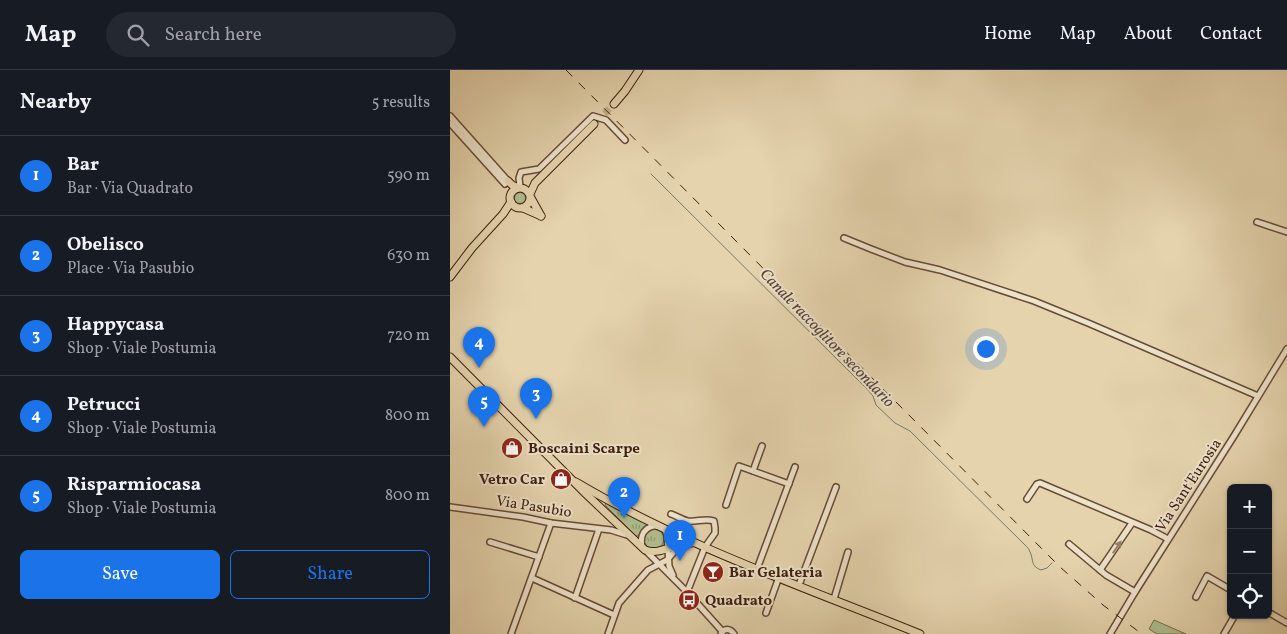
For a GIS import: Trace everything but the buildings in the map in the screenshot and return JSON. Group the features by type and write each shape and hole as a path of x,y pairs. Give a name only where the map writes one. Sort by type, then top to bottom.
{"main road":[{"path":"614,104 639,70"},
{"path":"511,194 515,189 535,183 594,124"},
{"path":"506,182 521,188 531,196 541,216 517,206 506,182"},
{"path":"450,277 472,248 503,214 517,206 530,202 535,183"},
{"path":"450,357 576,482 606,513 616,527 630,535 644,548 656,552 687,542 697,543"},
{"path":"576,482 662,528 757,569 920,634"},
{"path":"606,513 602,504 610,500"}],"street":[{"path":"450,116 506,182"},
{"path":"521,188 519,178 521,172 538,169 593,116 606,120 625,140"},
{"path":"450,123 506,182"},
{"path":"1257,222 1287,232"},
{"path":"844,238 905,262 940,270 1034,301 1258,396"},
{"name":"Via Sant'Eurosia","path":"1110,634 1134,592 1287,349"},
{"path":"753,471 762,446"},
{"path":"726,505 739,466 789,484"},
{"path":"757,569 795,466"},
{"path":"1028,499 1037,484 1040,483 1168,539"},
{"path":"799,586 836,487"},
{"name":"Via Pasubio","path":"450,507 599,528 616,527"},
{"path":"671,514 690,521 707,518 714,521 714,533 705,547 687,592"},
{"path":"511,634 551,522"},
{"path":"1100,570 1132,523"},
{"path":"677,582 670,569 666,532 662,528 654,526 645,530 641,538 644,548 660,564 677,582 687,592 722,633 728,629 734,634"},
{"path":"574,598 599,528"},
{"path":"490,542 539,558"},
{"path":"608,634 619,603 651,567 669,558 682,544"},
{"path":"1069,544 1106,575 1134,592"},
{"path":"834,599 848,552"},
{"path":"1196,597 1207,576 1227,588"},
{"path":"766,613 779,577"},
{"path":"532,578 614,615"},
{"path":"1272,614 1287,623"},
{"path":"1224,634 1233,619"}],"green space":[{"path":"520,192 526,198 520,204 514,198"},
{"path":"607,503 647,525 636,536 606,506 605,504"},
{"path":"650,529 658,529 664,535 664,543 658,549 650,549 644,543 644,535"},
{"path":"1154,620 1186,634 1157,634 1149,629"}],"waterway":[{"name":"Canale raccoglitore secondario","path":"651,174 867,389 873,396 876,405 895,423 910,431 1026,546 1030,551 1035,567 1041,570 1047,568 1052,563"}],"tunnel":[{"path":"597,121 614,104"}],"railway":[{"path":"566,70 1060,567 1103,605 1142,634"}],"place":[{"name":"Petrucci","path":"479,368"},
{"name":"Happycasa","path":"536,419"},
{"name":"Risparmiocasa","path":"484,427"},
{"name":"Boscaini Scarpe","path":"512,448"},
{"name":"Vetro Car","path":"561,479"},
{"name":"Obelisco","path":"624,518"},
{"name":"Bar","path":"680,561"},
{"name":"Bar Gelateria","path":"713,572"},
{"name":"Quadrato","path":"689,600"}]}
